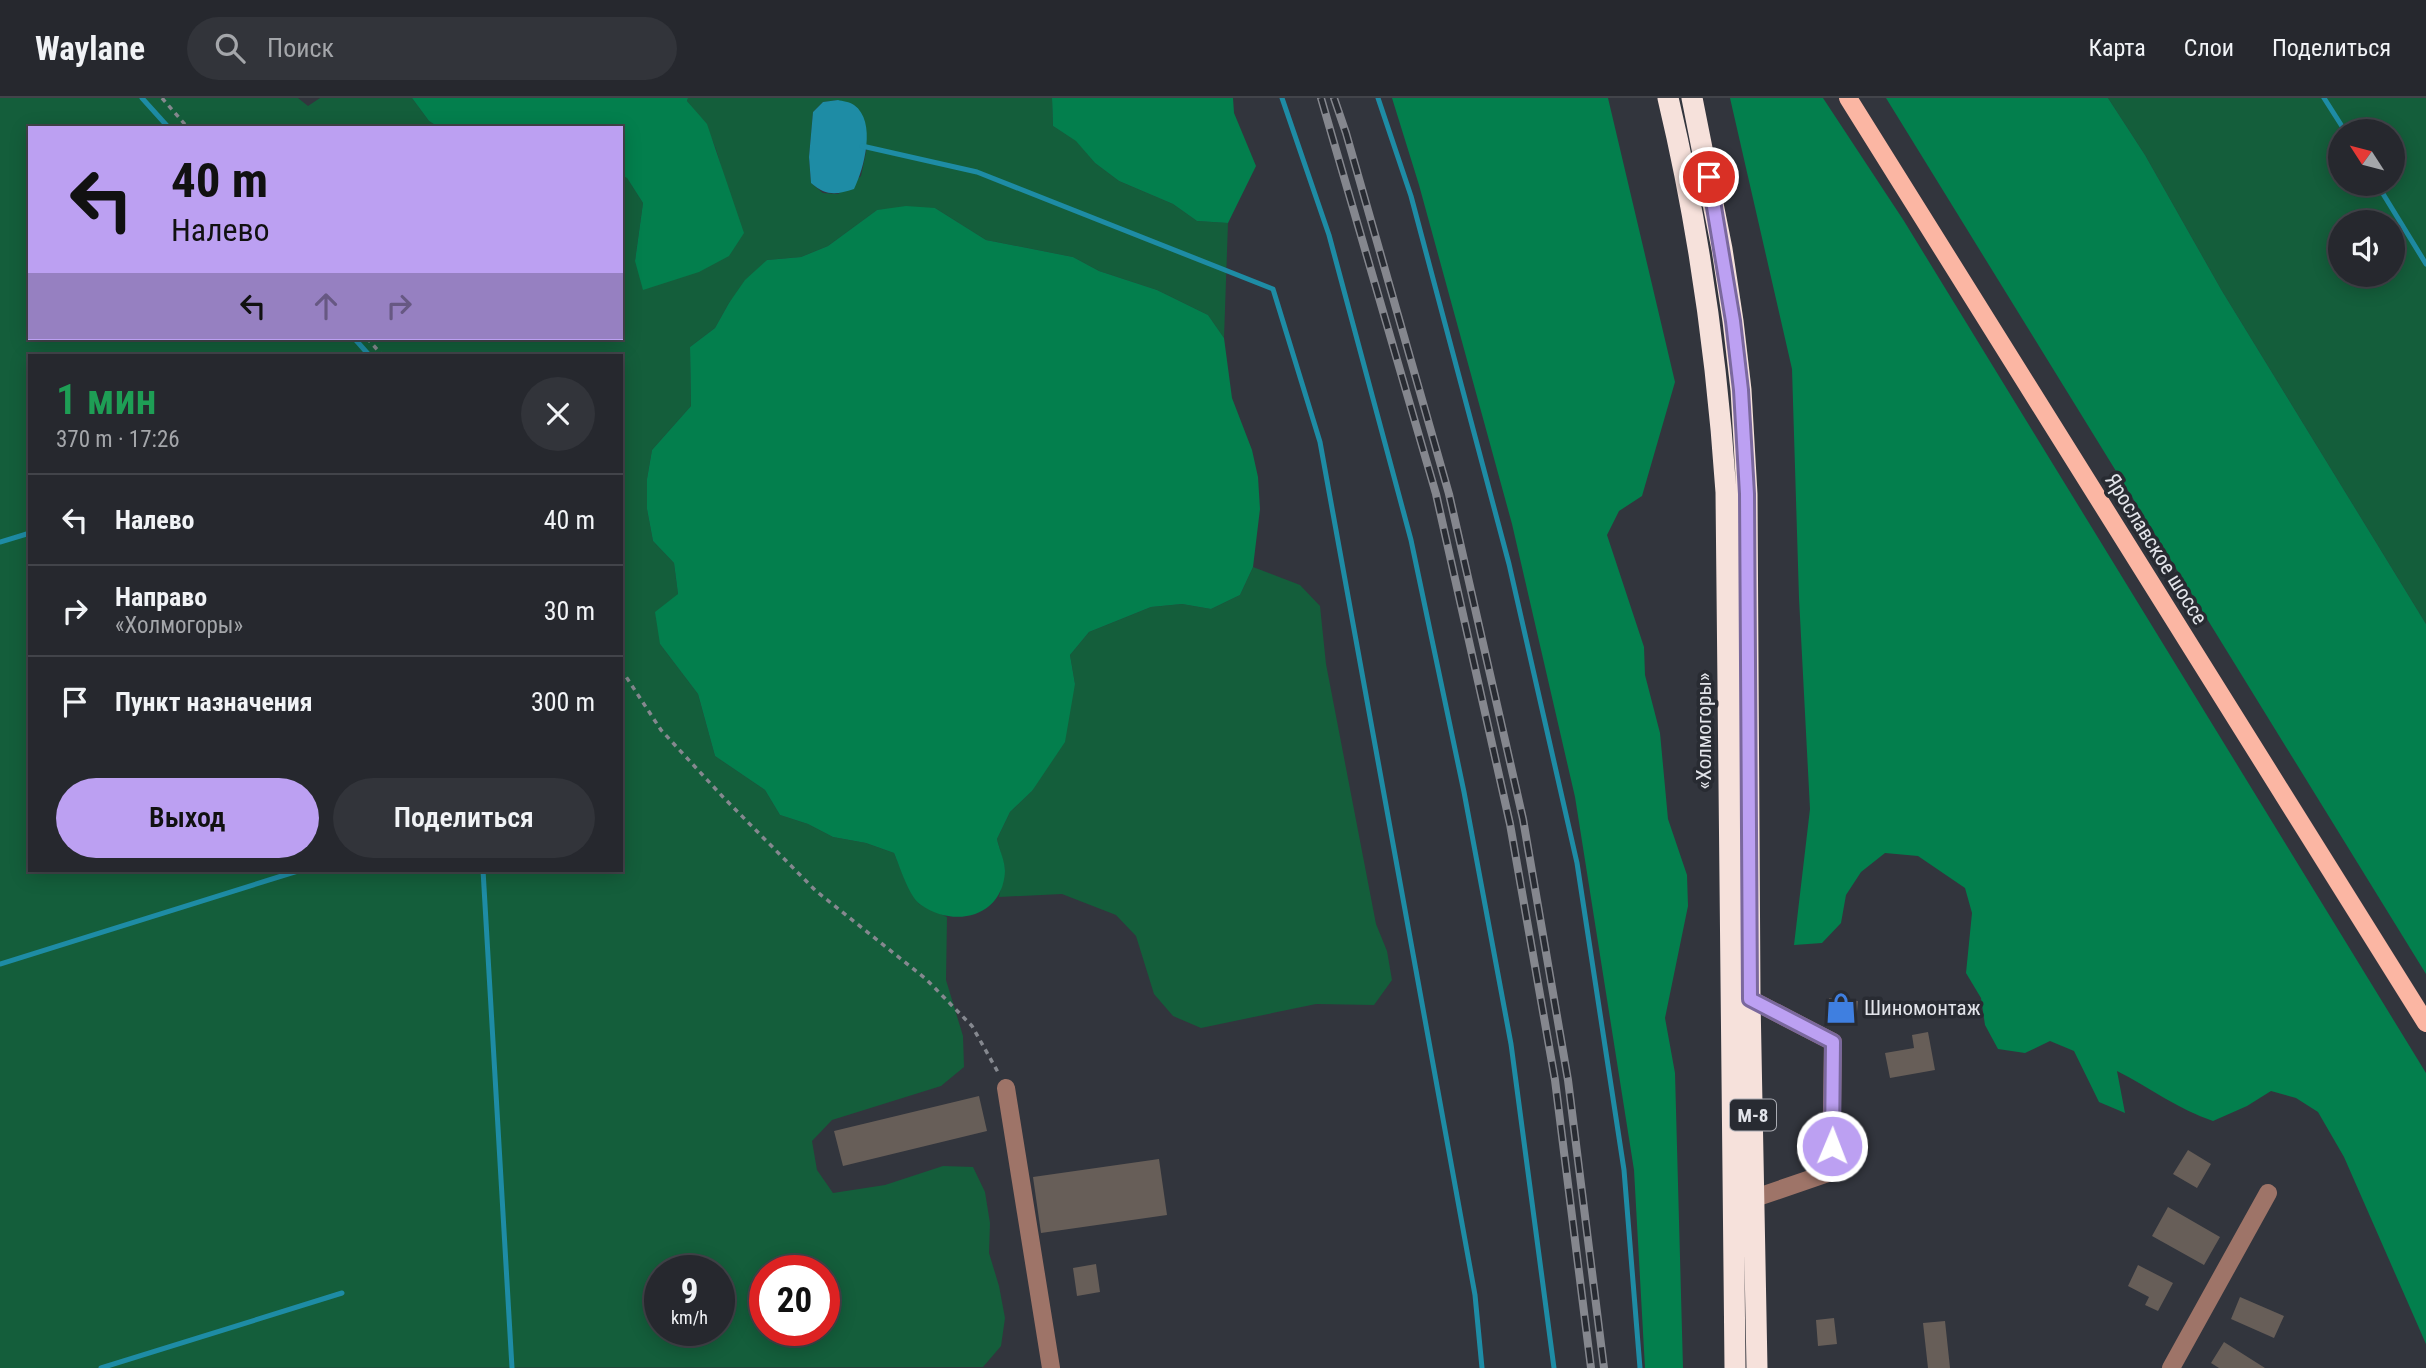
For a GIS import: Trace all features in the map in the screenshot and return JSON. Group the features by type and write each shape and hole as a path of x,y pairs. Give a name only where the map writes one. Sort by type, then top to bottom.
{"highway":[{"name":"«Холмогоры»","path":"1668,98 1686,176 1711,323 1726,492 1735,1368"},
{"name":"М-8","path":"1692,98 1722,249 1742,403 1747,494 1750,999 1757,1368"}],"main road":[{"name":"Ярославское шоссе","path":"1848,98 2426,1023"}],"street":[{"path":"1750,999 1833,1042 1831,1172 1755,1198"},
{"path":"1006,1088 1051,1368"},
{"path":"2171,1368 2268,1194"}],"path":[{"path":"162,98 186,126"},
{"path":"369,340 381,354"},
{"path":"623,672 661,730 732,807 816,891 926,979 972,1026 1006,1088"}],"green space":[{"path":"0,98 298,98 308,106 320,98 412,98 429,121 437,126 28,126 28,340 623,340 623,176 643,203 635,261 725,181 712,138 687,101 688,98 1052,98 1053,126 1077,141 1095,163 1119,181 1173,204 1197,221 1228,223 1224,338 1208,315 1157,290 1099,271 1073,257 986,240 935,208 877,210 828,246 801,257 767,260 729,303 715,328 690,347 691,406 652,450 647,479 647,509 653,541 674,563 678,594 660,644 698,694 715,756 765,790 780,815 808,824 833,837 866,843 894,853 919,904 947,917 946,980 963,1036 964,1067 941,1086 832,1120 812,1141 817,1170 833,1193 885,1185 943,1166 973,1167 985,1192 990,1223 989,1253 1005,1318 1001,1346 983,1367 0,1368","holes":["838,100 867,147 861,176 838,194 823,193 811,183 809,157 813,112 823,102"]},
{"path":"412,98 688,98 687,101 707,124 744,233 729,256 699,272 643,290 635,261 643,203 623,176 623,126 437,126 429,121"},
{"path":"1052,98 1233,98 1234,113 1256,166 1228,223 1197,221 1173,204 1119,181 1095,163 1076,141 1053,126"},
{"path":"1392,98 1608,98 1675,382 1642,496 1619,511 1607,535 1644,647 1645,675 1660,733 1668,819 1687,875 1688,906 1665,1018 1675,1073 1683,1368 1645,1368 1634,1170 1575,797 1512,524 1419,185"},
{"path":"1730,98 1823,98 1904,221 2426,1073 2426,1344 2344,1157 2318,1112 2296,1098 2271,1091 2247,1106 2213,1121 2176,1105 2117,1071 2125,1113 2099,1102 2074,1051 2050,1041 2025,1053 1998,1049 1985,1025 1981,998 1966,973 1972,913 1965,888 1918,856 1885,853 1861,872 1846,895 1841,923 1822,943 1794,945 1810,809 1799,598 1792,369"},
{"path":"1886,98 2108,98 2145,155 2222,291 2426,624 2426,974"},
{"path":"2108,98 2426,98 2426,624 2222,291 2145,155"},
{"path":"906,206 935,208 986,240 1073,257 1099,271 1157,290 1208,315 1224,338 1232,398 1252,450 1258,477 1260,509 1253,567 1240,595 1211,609 1182,604 1151,607 1089,632 1070,655 1075,684 1065,742 1032,791 1010,812 997,839 1005,871 996,899 987,908 962,917 935,912 921,905 909,889 894,853 866,843 833,837 808,824 780,815 765,790 715,756 698,694 660,644 655,612 678,594 674,563 653,541 647,509 647,479 652,450 691,406 690,347 715,328 745,280 767,260 801,257 828,246 877,210"},
{"path":"1253,567 1300,585 1320,606 1326,664 1376,924 1387,951 1392,980 1374,1005 1316,1004 1201,1028 1173,1016 1154,994 1136,936 1116,915 1062,894 999,897 1005,869 997,839 1010,812 1032,791 1075,684 1070,655 1089,632 1151,607 1182,604 1211,609 1240,595"}],"water":[{"path":"838,100 852,104 861,112 867,133 864,158 854,189 831,193 811,183 809,157 813,112 823,102"}],"building":[{"path":"1829,998 1858,1001 1856,1022 1827,1020"},
{"path":"1928,1032 1935,1070 1890,1078 1885,1053 1914,1048 1912,1035"},
{"path":"979,1096 987,1131 843,1166 834,1131"},
{"path":"2188,1150 2211,1164 2197,1188 2173,1174"},
{"path":"1159,1159 1167,1215 1041,1233 1033,1177"},
{"path":"2168,1207 2220,1237 2204,1265 2152,1236"},
{"path":"1096,1264 1100,1292 1077,1296 1073,1268"},
{"path":"2138,1265 2173,1283 2158,1311 2145,1305 2149,1297 2128,1286"},
{"path":"2240,1297 2284,1316 2274,1338 2231,1319"},
{"path":"1834,1318 1837,1344 1818,1346 1816,1320"},
{"path":"1945,1321 1950,1368 1928,1368 1923,1323"},
{"path":"2224,1342 2265,1368 2219,1368 2211,1363"}],"waterway":[{"path":"142,98 167,126"},
{"path":"1282,98 1329,235 1411,540 1464,792 1511,1044 1554,1368"},
{"path":"1378,98 1411,196 1509,564 1577,863 1624,1170 1640,1368"},
{"path":"2324,98 2337,119"},
{"path":"862,146 977,172 1273,289 1320,442 1475,1295 1482,1368"},
{"path":"2384,196 2426,264"},
{"path":"356,340 368,354"},
{"path":"0,542 28,534"},
{"path":"0,964 295,872"},
{"path":"483,872 512,1368"},
{"path":"101,1368 342,1293"}],"railway":[{"path":"1321,98 1436,494 1510,824 1555,1080 1591,1368"},
{"path":"1334,98 1449,494 1523,819 1568,1080 1604,1368"}],"place":[{"name":"Шиномонтаж","path":"1841,1008"}],"route":[{"path":"1709,177 1733,321 1741,390 1747,494 1750,999 1833,1042 1832,1146"}]}
